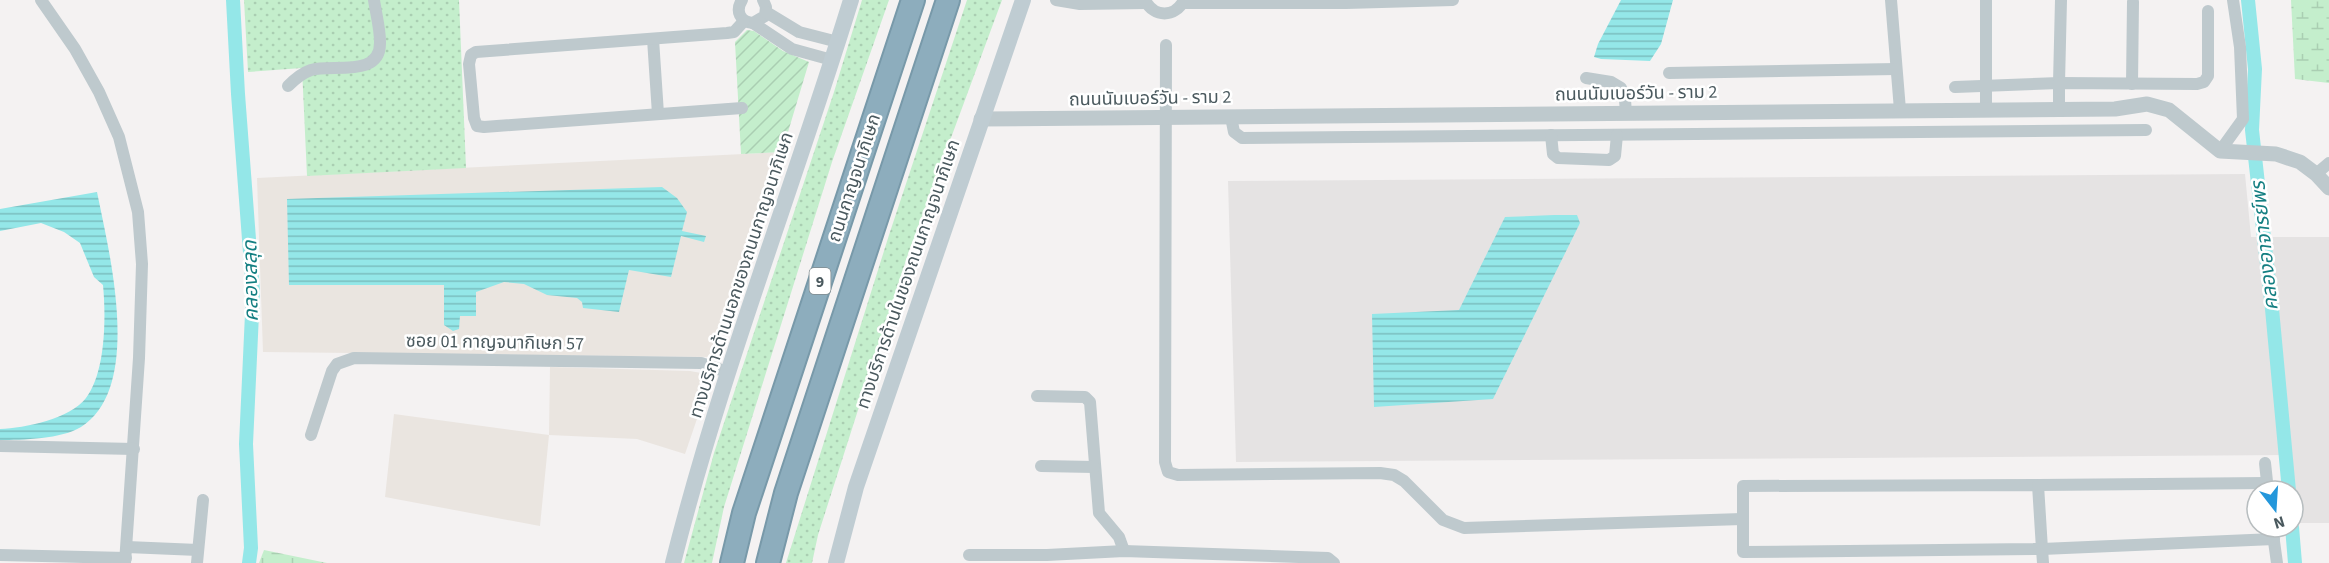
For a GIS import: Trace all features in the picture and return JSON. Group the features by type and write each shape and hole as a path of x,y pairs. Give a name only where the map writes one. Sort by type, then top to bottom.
{"highway":[{"name":"ถนนกาญจนาภิเษก","path":"732,563 744,513 913,0"},
{"name":"ถนนกาญจนาภิเษก","path":"768,563 786,493 948,0"}],"main road":[{"name":"ทางบริการด้านนอกของถนนกาญจนาภิเษก","path":"673,563 691,490 727,372 851,0"},
{"name":"ทางบริการด้านในของถนนกาญจนาภิเษก","path":"836,563 856,487 1023,0"}],"street":[{"path":"41,0 75,49 99,92 119,137 138,212 142,264 134,449 126,556"},
{"path":"288,86 309,70 356,68 370,64 376,57 381,44 374,0"},
{"path":"1056,0 1080,4 1146,2 1154,11 1163,14 1175,11 1183,1 1346,3 1453,0"},
{"path":"1891,0 1899,110"},
{"path":"1986,0 1986,110"},
{"path":"2059,109 2061,0"},
{"path":"2220,151 2243,119 2240,47 2233,0"},
{"path":"2132,84 2133,2"},
{"path":"736,3 749,22 792,49 832,60"},
{"path":"742,108 484,128 477,126 474,118 469,64 471,55 476,52 734,32 749,22 762,20 765,6 799,32 838,42"},
{"path":"1955,87 2059,83 2197,84 2204,82 2208,76 2208,11"},
{"path":"653,39 658,114"},
{"path":"1166,45 1165,462 1168,472 1178,475 1380,473 1404,481 1443,520 1464,528 1742,519"},
{"path":"1668,73 1896,69"},
{"path":"1586,78 1611,82 1622,88 1626,113"},
{"name":"ถนนนัมเบอร์วัน - ราม 2","path":"981,119 2115,109 2147,104 2169,111 2220,151"},
{"path":"2115,109 2115,130"},
{"path":"1952,110 1953,132"},
{"path":"1787,111 1787,133"},
{"path":"1539,114 1553,154 1558,158 1609,160 1615,156 1617,135"},
{"path":"1389,115 1391,137"},
{"path":"1231,117 1234,132 1242,138 2146,130"},
{"path":"2220,151 2276,154 2300,162 2329,188"},
{"path":"2316,174 2329,163"},
{"name":"ซอย 01 กาญจนากิเษก 57","path":"312,435 332,371 337,364 354,358 701,363 727,372"},
{"path":"1037,396 1085,398 1091,405 1099,513 1119,537 1124,551"},
{"path":"0,446 134,449"},
{"path":"2265,463 2267,479"},
{"path":"1041,466 1094,467"},
{"path":"2038,485 2043,563"},
{"path":"2245,487 1743,486 1742,519 1743,552 2042,549 2245,535"},
{"path":"0,555 198,557 203,500"},
{"path":"2274,539 2277,563"},
{"path":"969,555 1047,559 1124,551 1328,558 1334,563"}],"shaded area":[{"path":"782,152 715,357 263,352 257,178"},
{"path":"2245,174 2251,237 2329,237 2329,523 2305,523 2305,479 2294,479 2292,455 1236,462 1228,181"},
{"path":"550,367 690,371 712,375 685,454 637,439 549,435"},
{"path":"394,414 549,435 540,526 385,497"}],"green space":[{"path":"244,0 459,0 466,168 307,176 302,68 248,72"},
{"path":"862,0 889,0 832,162 724,507 712,563 684,563 714,453 834,92"},
{"path":"967,0 1002,0 908,254 818,535 812,563 786,563 889,235"},
{"path":"2291,0 2329,0 2329,83 2295,79"},
{"path":"747,30 754,31 783,51 809,62 782,152 741,154 735,42"},
{"path":"264,550 327,563 259,563"}],"water":[{"path":"1621,0 1673,0 1661,44 1650,61 1594,57 1598,44"},
{"path":"662,187 677,198 687,212 682,231 706,236 704,242 681,236 671,277 629,270 619,312 583,308 582,302 577,298 547,295 524,284 504,282 476,292 476,316 460,316 459,329 453,331 444,325 444,285 289,285 287,199"},
{"path":"97,192 114,282 117,317 117,351 112,382 100,408 81,427 53,436 0,440 0,429 22,427 58,417 69,412 86,398 98,374 103,343 104,312 103,285 94,277 80,243 64,232 41,223 0,231 0,209"},
{"path":"1577,215 1580,223 1493,399 1374,407 1372,314 1459,310 1505,217"}],"waterway":[{"name":"คลองสลุด","path":"233,0 253,292 246,444 251,548 249,563"},
{"name":"คลองอาจารย์พร","path":"2248,0 2255,69 2252,130 2288,479"},
{"name":"คลองอาจารย์พร","path":"2293,539 2295,563"}]}
